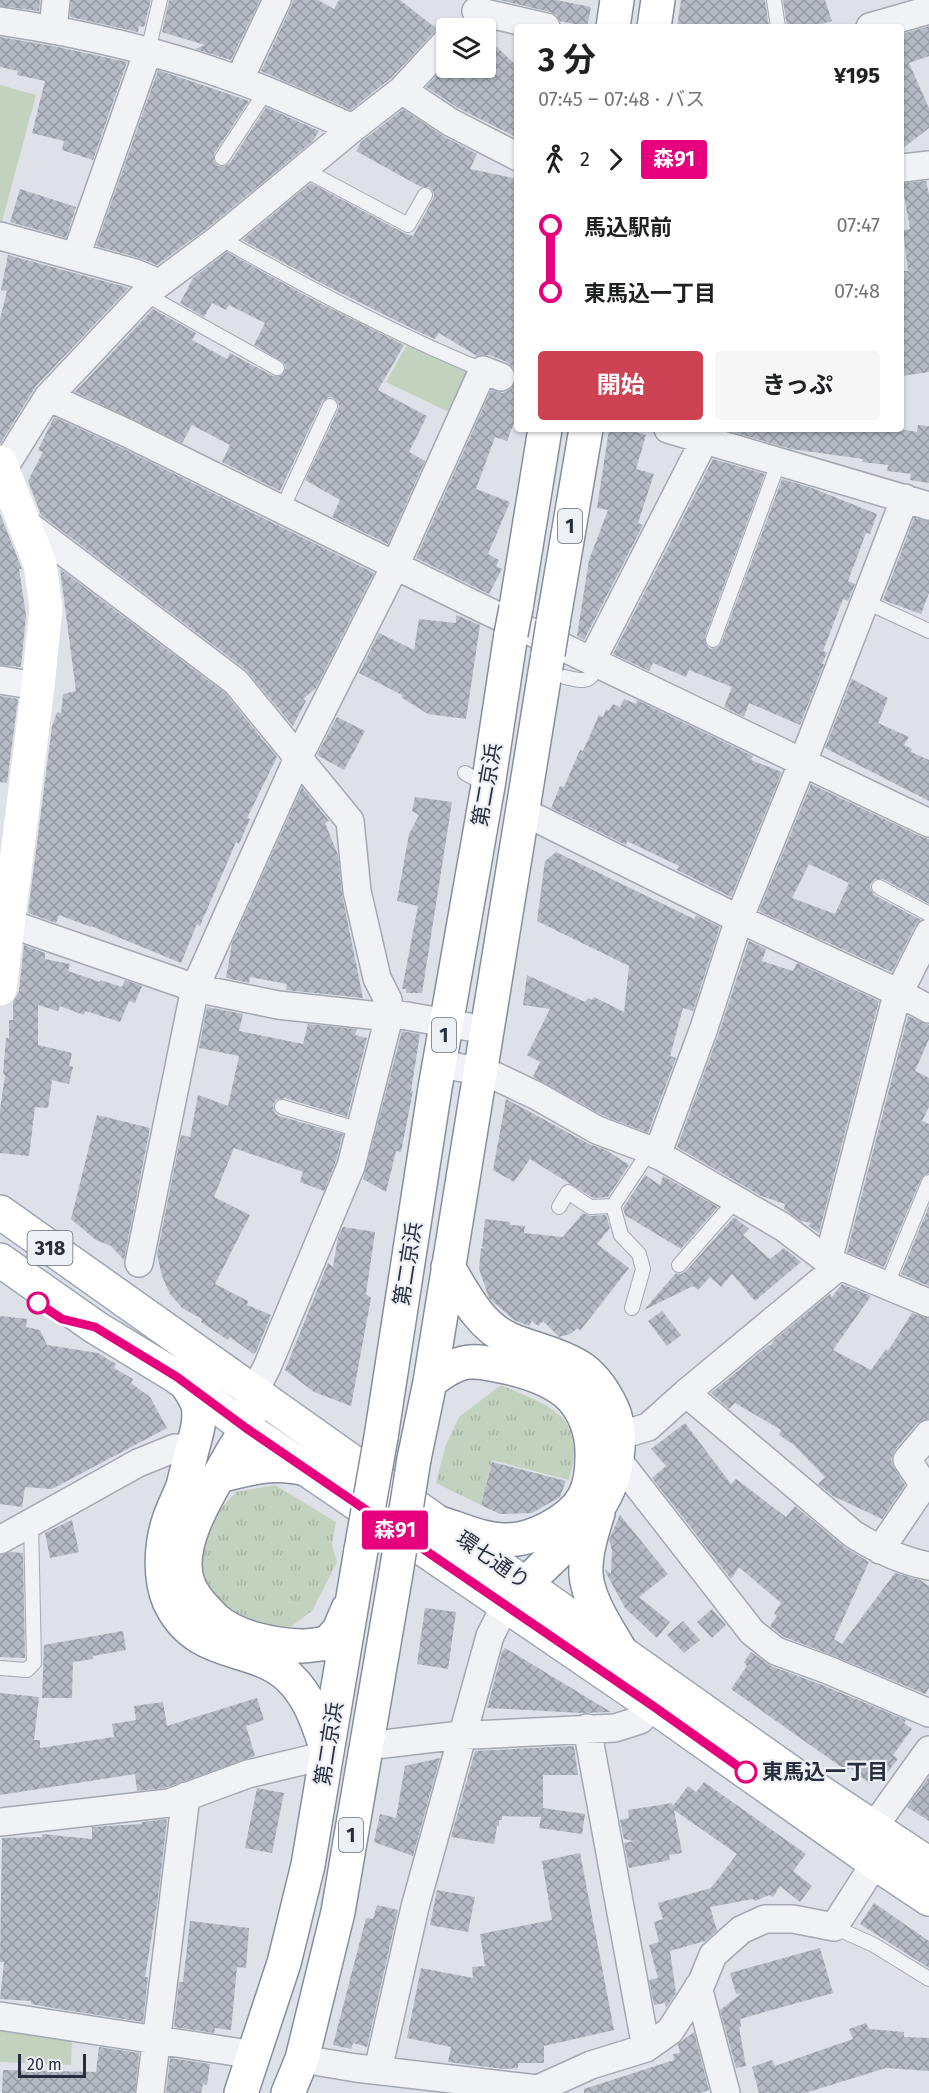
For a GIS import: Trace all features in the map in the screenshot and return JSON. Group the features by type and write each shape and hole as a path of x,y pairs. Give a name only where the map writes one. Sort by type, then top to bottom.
{"main road":[{"path":"613,24 617,0"},
{"path":"654,24 658,0"},
{"name":"第二京浜","path":"241,2093 284,1963 308,1865 381,1437 447,1022 477,780 514,621 546,432"},
{"name":"第二京浜","path":"288,2093 302,2059 338,1912 414,1459 430,1382 522,811 556,652 586,432"},
{"path":"0,989 6,910 45,624 45,593 40,564 1,465"},
{"path":"0,1200 59,1241 99,1284"},
{"name":"環七通り","path":"0,1212 440,1523 515,1595 653,1706 929,1899"},
{"name":"環七通り","path":"0,1260 95,1327 188,1385 310,1470 515,1595 621,1652 793,1774 929,1864"},
{"path":"440,1523 503,1540 542,1533 561,1523 578,1507 618,1427 613,1410 587,1372 564,1359 509,1339 494,1330 468,1300 448,1267"},
{"path":"0,1270 4,1278 62,1319 95,1327"},
{"path":"430,1382 456,1363 471,1362 528,1372 549,1382 570,1397 605,1449 613,1480 601,1505 591,1537 586,1575 605,1625 621,1652"},
{"path":"188,1385 198,1404 199,1425 183,1486 169,1521 164,1542 164,1582 169,1600 177,1615 202,1638 219,1647 272,1666 288,1676 313,1709 327,1753"},
{"path":"183,1486 237,1421 254,1392"},
{"path":"237,1421 219,1476 192,1530 186,1568 188,1582 198,1600 220,1623 257,1640 302,1646 328,1643 339,1630 352,1601"},
{"path":"219,1476 259,1465 310,1470"},
{"path":"515,1595 576,1535 601,1505"}],"street":[{"path":"53,29 56,0"},
{"path":"239,80 277,0"},
{"path":"880,24 929,10"},
{"path":"473,13 530,24"},
{"path":"0,21 53,29 148,51 239,80 353,128"},
{"path":"76,256 148,51"},
{"path":"1,465 48,397 152,288 220,238 402,90 436,53"},
{"path":"402,90 450,122 514,155"},
{"path":"904,168 929,165"},
{"path":"0,236 135,273 152,288"},
{"path":"139,1263 195,988 298,758 492,373"},
{"path":"48,397 802,764 929,823"},
{"path":"653,1152 704,1028 739,919 802,764 864,601 917,502 778,461 707,434 691,432"},
{"path":"595,662 707,434"},
{"path":"24,522 236,682 350,821 357,891 377,978 388,1000 390,1013 351,1166 272,1356 254,1392"},
{"path":"0,680 38,686"},
{"path":"522,811 739,919 929,1009"},
{"path":"6,910 195,988 278,1005 379,1016 390,1013 486,1029"},
{"path":"929,933 898,993 834,1263 648,1427 605,1449 752,1632 776,1651 828,1670 929,1713"},
{"path":"440,1064 480,1071 497,1077 537,1096 597,1130 653,1152 783,1227 834,1263 929,1304"},
{"path":"686,1393 854,1534 880,1550 915,1564 929,1566"},
{"path":"880,1550 924,1485 907,1461 929,1434"},
{"path":"0,1540 138,1463 175,1448 192,1448"},
{"path":"378,2070 415,1906 490,1636 515,1595"},
{"path":"367,1746 463,1736 615,1728 640,1720 653,1706"},
{"path":"587,1728 646,2048"},
{"path":"873,1828 929,1750"},
{"path":"0,1822 169,1803 248,1774 327,1753"},
{"path":"150,2093 186,1796"},
{"path":"302,2059 538,2091 591,2065 646,2048 670,2031 698,1987 713,1955 741,1930 765,1919 793,1919 834,1927 875,1863"},
{"path":"698,1987 726,2093"},
{"path":"0,2016 255,2055"}],"lane":[{"path":"148,51 160,0"},
{"path":"774,0 778,24"},
{"path":"222,158 266,91"},
{"path":"303,170 408,225 425,195"},
{"path":"220,238 281,272 429,347 492,373"},
{"path":"152,288 277,368"},
{"path":"282,509 330,406"},
{"path":"713,640 778,461"},
{"path":"864,601 929,631"},
{"path":"556,652 586,681 592,678 595,662"},
{"path":"879,888 929,914"},
{"path":"282,1107 360,1130"},
{"path":"613,1206 653,1152"},
{"path":"887,1284 929,1182"},
{"path":"559,1207 568,1192 590,1207 613,1206"},
{"path":"680,1265 738,1200"},
{"path":"613,1206 621,1235 639,1254 643,1269 632,1308"},
{"path":"0,1668 27,1670 34,1663 31,1522"},
{"path":"834,1927 874,1945 929,1979"}],"green space":[{"path":"0,85 36,95 0,229"},
{"path":"408,343 470,373 451,413 386,382"},
{"path":"501,1385 535,1400 561,1416 569,1427 574,1458 569,1480 492,1460 481,1505 436,1483 445,1447 459,1417"},
{"path":"275,1485 336,1522 332,1545 337,1562 312,1611 286,1630 231,1615 200,1574 207,1524 236,1492"},
{"path":"0,2026 72,2036 71,2065 0,2062"}],"building":[{"path":"0,0 40,0 39,11 0,6"},
{"path":"71,0 151,0 144,27 139,26 138,32 70,17"},
{"path":"169,0 260,0 231,60 195,49 205,45 162,32"},
{"path":"293,0 318,0 334,9 339,0 400,0 436,30 391,78 351,110 261,71"},
{"path":"500,0 556,0 591,7 588,24 560,21 550,12"},
{"path":"681,0 765,0 769,24 677,24"},
{"path":"783,0 825,0 832,21 822,24 787,24"},
{"path":"929,26 929,56 909,63 929,108 929,128 904,147 904,33"},
{"path":"0,37 127,62 93,160 62,150 64,141 32,133 45,81 17,75 18,71 0,67"},
{"path":"497,47 514,63 514,136 458,108 426,87 436,76 436,78 496,78"},
{"path":"158,70 249,101 214,154 214,161 218,166 230,163 266,107 319,131 313,141 210,226 157,265 96,246"},
{"path":"403,109 443,136 477,154 470,169 514,178 514,368 507,362 489,355 477,356 439,333 435,339 419,332 242,240 311,183 413,236 433,199 432,190 429,187 421,187 356,151 361,142"},
{"path":"926,181 929,194 929,372 904,376 904,271 908,271 904,230 910,229 904,183"},
{"path":"20,189 76,207 66,238 10,222"},
{"path":"227,252 312,299 404,345 378,390 427,416 409,452 425,461 388,544 332,517 340,500 305,480 338,410 339,405 334,398 329,397 322,402 280,491 222,462 230,445 192,425 182,443 75,392 153,309 196,333 192,340 227,359 230,353 273,376 282,375 286,368 284,363 254,345 265,323 229,305 226,310 212,303 204,317 180,303 193,278"},
{"path":"8,255 129,288 36,386 0,444 0,319 7,291 1,290"},
{"path":"514,384 514,423 507,441 495,437 476,489 510,502 488,554 499,560 496,566 502,569 489,594 416,558 491,390 503,393"},
{"path":"54,417 120,447 374,573 316,688 303,699 306,701 293,726 245,669 41,515 28,481 43,452 38,450"},
{"path":"918,425 929,426 929,483 910,480 911,474 887,471 888,465 862,462 863,459 791,449 732,432 904,432 904,430 917,432"},
{"path":"609,432 636,432 646,435 636,469 654,474 638,523 643,525 584,640 577,636 589,560 608,510 597,508"},
{"path":"713,459 765,474 705,637 706,645 710,649 718,647 721,643 782,479 812,488 877,514 870,534 866,533 848,581 855,584 848,601 843,599 823,651 827,653 822,664 824,664 800,725 749,703 744,717 724,707 732,687 689,670 686,677 653,663 649,671 613,654"},
{"path":"0,514 22,569 19,569 26,615 21,667 0,665"},
{"path":"914,518 929,521 929,593 921,614 883,600"},
{"path":"60,569 225,693 277,757 247,818 250,819 239,844 236,842 200,926 197,924 181,963 59,915 56,923 28,913 52,726 57,712 61,713 63,694 76,691"},
{"path":"456,615 480,625 466,719 428,714 402,698 402,695 359,673 379,633 414,650 419,619 456,623"},
{"path":"852,679 888,698 878,723 909,737 904,745 912,749 911,752 929,760 929,801 825,748"},
{"path":"0,696 18,699 7,783 0,782"},
{"path":"624,699 636,704 637,700 753,756 751,760 782,772 731,897 677,870 679,866 627,841 626,845 551,808 560,786 564,787 580,750 583,751 599,715 603,717 606,709 609,711 613,704 620,707"},
{"path":"337,717 365,731 344,770 317,755"},
{"path":"811,784 929,839 929,904 883,879 875,879 871,883 870,888 874,895 921,920 915,926 892,972 759,911","holes":["809,864 849,883 835,914 792,898"]},
{"path":"302,787 329,821 325,823 338,855 342,894 363,998 286,990 287,984 250,977 249,983 226,978 232,943"},
{"path":"415,797 452,802 422,993 406,993 406,989 402,989 418,906 397,901 409,834 419,815 412,811"},
{"path":"556,852 694,919 696,915 720,927 693,1011 683,1008 670,1056 676,1058 648,1133 604,1116 533,1077 540,1062 527,1055 550,1009 523,1005 527,975 585,1002 588,998 592,1000 594,997 624,1012 629,966 537,921 545,861"},
{"path":"749,941 766,949 762,961 793,971 797,963 879,1001 819,1233 808,1226 811,1223 801,1221 784,1209 785,1204 761,1196 677,1147 719,1033"},
{"path":"24,945 45,953 45,959 70,964 68,971 122,987 125,980 142,986 135,1003 129,1001 120,1022 86,1011 84,1015 60,1006 58,1011 38,1005 38,1045 72,1053 69,1066 73,1067 69,1084 52,1080 48,1108 35,1107 29,1156 0,1153 0,1110 5,1075 3,1074 6,1038 9,1038 9,1020 13,1020 13,1002 19,991"},
{"path":"207,1007 243,1014 239,1031 303,1044 308,1024 357,1029 355,1035 367,1038 347,1117 285,1098 276,1100 273,1105 275,1113 279,1116 343,1134 336,1161 324,1191 300,1182 303,1172 234,1148 214,1197 250,1215 215,1284 248,1301 247,1305 271,1315 256,1352 253,1354 230,1337 228,1340 201,1322 202,1319 182,1308 170,1294 162,1276 157,1254 181,1135 190,1137 198,1095 228,1106 239,1056 199,1048"},
{"path":"908,1016 929,1025 929,1039 915,1071 929,1078 929,1107 922,1121 929,1124 929,1173 921,1179 884,1267 847,1252"},
{"path":"402,1031 420,1034 411,1091 413,1091 401,1152 396,1151 386,1192 363,1179"},
{"path":"506,1099 589,1144 606,1150 629,1165 608,1197 593,1198 530,1159 514,1182 493,1170"},
{"path":"97,1115 150,1128 124,1260 111,1246 96,1240 71,1219"},
{"path":"645,1175 660,1185 663,1176 718,1207 681,1249 625,1215 623,1208"},
{"path":"929,1206 929,1286 901,1274"},
{"path":"583,1213 590,1216 606,1215 610,1228 597,1244 629,1268 580,1331 578,1328 570,1334 559,1337 543,1321 538,1326 532,1321 529,1326 514,1320 489,1298 479,1269 481,1248 485,1248 482,1247 485,1219 525,1226 524,1233 563,1237"},
{"path":"734,1217 749,1229 743,1235 770,1259 784,1248 801,1262 755,1301 732,1274 721,1287 710,1277 698,1290 693,1286 644,1310 676,1273 681,1274 686,1271"},
{"path":"343,1227 375,1232 366,1294 371,1298 351,1406 314,1392 285,1370 328,1263 333,1267 338,1237"},
{"path":"842,1284 871,1296 833,1350 871,1370 886,1349 888,1351 912,1313 929,1318 929,1419 917,1423 895,1450 891,1460 905,1485 882,1519 833,1496 818,1484 825,1477 794,1445 779,1435 781,1430 735,1403 729,1409 711,1393 830,1294 832,1297"},
{"path":"662,1311 681,1335 667,1346 648,1321"},
{"path":"0,1316 27,1319 26,1327 40,1330 47,1345 98,1353 116,1364 114,1368 133,1379 131,1383 150,1397 167,1428 52,1489 25,1487 22,1507 0,1504"},
{"path":"685,1423 731,1484 736,1479 786,1517 795,1506 843,1546 869,1562 834,1639 842,1644 895,1573 920,1580 929,1586 929,1688 925,1694 784,1637 770,1626 777,1616 774,1613 781,1603 739,1567 731,1579 652,1478 666,1466 651,1449"},
{"path":"492,1462 566,1481 560,1497 532,1513 500,1514 481,1505"},
{"path":"620,1515 668,1574 639,1597 670,1622 657,1638 625,1608 605,1571 605,1569 611,1574 612,1550 609,1540"},
{"path":"72,1520 79,1552 50,1558 45,1533"},
{"path":"10,1552 23,1553 25,1658 0,1657 0,1556"},
{"path":"425,1608 456,1612 448,1669 417,1664"},
{"path":"712,1609 726,1625 712,1638 697,1622"},
{"path":"683,1621 700,1640 684,1653 667,1635"},
{"path":"123,1631 126,1650 73,1662 72,1698 42,1698 44,1645"},
{"path":"505,1648 611,1712 582,1713 487,1708"},
{"path":"751,1652 771,1666 906,1720 904,1723 912,1729 893,1755 898,1759 880,1782 875,1778 870,1784 850,1768 847,1771 731,1689 747,1666 744,1662"},
{"path":"0,1693 39,1697 34,1740 40,1740 40,1748 114,1737 112,1724 136,1720 134,1706 163,1702 167,1726 257,1698 264,1720 246,1726 255,1756 165,1788 137,1791 135,1774 0,1795"},
{"path":"574,1746 578,1775 543,1775 543,1808 585,1814 582,1834 539,1828 541,1817 502,1816 497,1826 494,1844 451,1837 475,1751"},
{"path":"440,1758 413,1856 374,1842 380,1814 396,1818 405,1766"},
{"path":"929,1777 929,1821 907,1807"},
{"path":"704,1782 806,1854 793,1871 812,1886 800,1902 780,1886 773,1897 769,1895 755,1901 753,1899 710,1907 717,1931 705,1941 670,1951 676,1993 666,2008 665,2003 654,2005 649,1980 658,1978 649,1945 659,1942 654,1922 663,1919 658,1903 711,1888 737,1854 674,1810 682,1853 669,1855 670,1860 629,1868 624,1843 634,1841 624,1839 620,1820 629,1818 628,1810 672,1803 673,1806 688,1786 696,1792"},
{"path":"257,1788 284,1793 272,1853 245,1848"},
{"path":"167,1819 158,1898 145,1977 148,1977 143,2022 31,2004 31,2001 0,1999 4,1962 0,1962 2,1838 42,1837 42,1834 92,1839 92,1827 142,1824 142,1822"},
{"path":"580,1853 614,2030 544,2046 544,2063 518,2063 518,2068 504,2069 448,2062 451,2047 407,2038 421,1968 473,1978 472,1967 485,1966 480,1934 552,1920 542,1861"},
{"path":"437,1890 475,1897 468,1932 430,1925"},
{"path":"874,1903 929,1941 929,1968 860,1924"},
{"path":"377,1905 398,1910 367,2047 353,2043 351,2049 333,2045 366,1918 373,1919"},
{"path":"190,1921 249,1928 246,1968 237,1967 231,2030 215,2028 214,2033 174,2027 179,1982 183,1982"},
{"path":"820,1948 833,1993 740,2019 741,2027 739,2027 746,2066 736,2068 720,2010 742,1993 736,1994 730,1973"},
{"path":"866,2023 869,2029 904,2032 904,2037 929,2038 929,2071 886,2068 805,2093 759,2093 752,2067 772,2060 775,2066 853,2039 849,2029"},
{"path":"694,2032 709,2090 700,2093 584,2093 584,2089 674,2060 673,2054 680,2053 678,2044"},
{"path":"99,2047 139,2053 135,2093 2,2093 3,2070 96,2072"},
{"path":"170,2058 210,2064 207,2085 203,2084 201,2093 166,2093"}],"bus line":[{"name":"森91","path":"38,1303 62,1319 95,1327 177,1377 246,1428 746,1772"}],"place":[{"name":"東馬込一丁目","path":"746,1772"}]}
